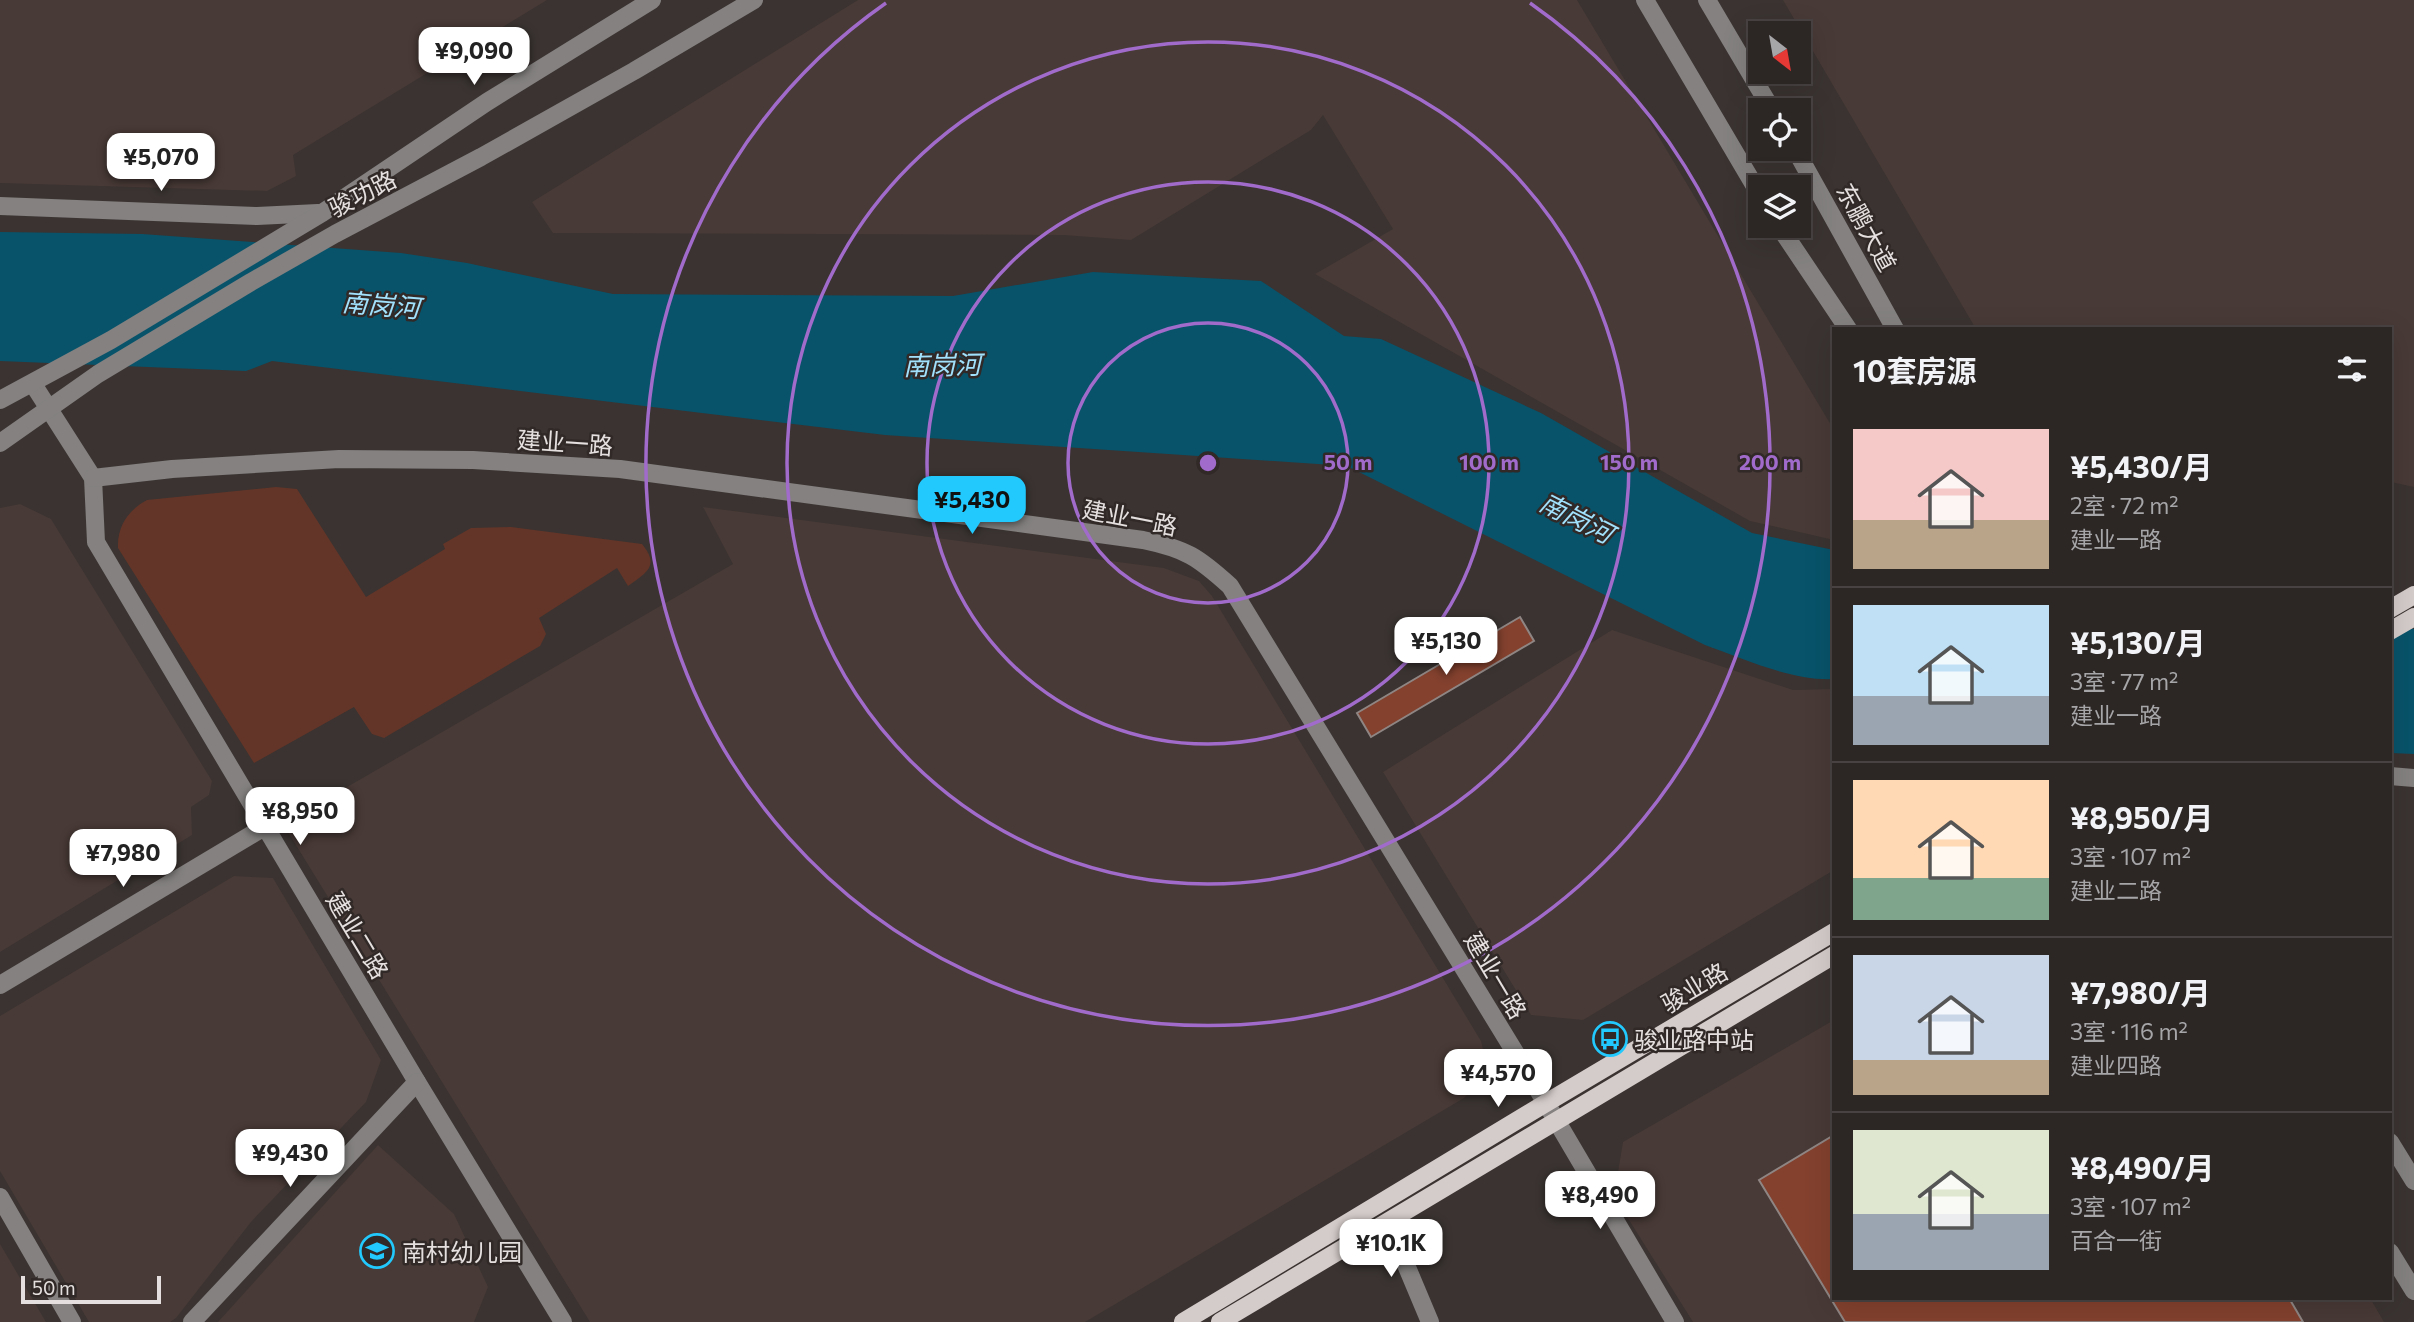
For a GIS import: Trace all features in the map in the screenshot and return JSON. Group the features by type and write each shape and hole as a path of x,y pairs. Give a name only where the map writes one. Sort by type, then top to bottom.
{"main road":[{"path":"2392,608 2414,595"},
{"path":"2392,630 2411,619"},
{"name":"骏业路","path":"1183,1322 1832,933"},
{"name":"骏业路","path":"1220,1322 1832,955"}],"street":[{"name":"骏功路","path":"0,400 85,355 322,213 487,102 652,0"},
{"name":"骏功路","path":"0,443 98,374 335,234 481,157 754,0"},
{"path":"1645,0 1748,175"},
{"path":"1707,0 1765,98"},
{"name":"东鹏大道","path":"1802,161 1894,327"},
{"path":"0,206 257,216 322,213"},
{"path":"1786,238 1847,327"},
{"name":"建业二路","path":"33,384 93,478 96,542 563,1322"},
{"name":"建业一路","path":"93,478 172,469 338,459 473,460 634,471 1116,536 1168,545 1199,559 1230,586 1557,1121 1675,1322"},
{"path":"2392,776 2414,779"},
{"path":"0,985 265,826"},
{"path":"192,1322 417,1082"},
{"path":"2392,1145 2414,1181"},
{"path":"0,1198 72,1322"},
{"path":"1388,1222 1430,1322"},
{"path":"2392,1255 2414,1292"}],"shaded area":[{"path":"0,0 547,0 293,155 296,176 267,191 0,183"},
{"path":"858,0 1577,0 1832,427 1832,540 1750,521 1315,274 1393,229 1323,115 1311,130 1131,240 1063,235 553,233 532,202"},
{"path":"1783,0 2414,0 2414,487 2392,482 2392,327 1975,327 1811,48 1811,21 1795,21"},
{"path":"276,487 297,489 366,597 445,549 443,544 471,528 511,527 642,544 650,558 649,568 628,586 617,568 539,618 546,634 540,646 384,738 372,734 354,707 254,763 118,548 118,540 125,520 147,500"},
{"path":"20,504 51,519 212,781 209,795 191,807 192,835 0,952 0,508"},
{"path":"703,507 1164,568 1199,581 1212,596 1481,1041 1487,1065 1482,1078 1464,1098 1085,1322 590,1322 283,824 733,564"},
{"path":"1612,630 1793,690 1832,689 1832,871 1583,1020 1531,1015 1383,772"},
{"path":"234,876 273,878 381,1060 366,1102 251,1222 176,1318 170,1322 89,1322 0,1171 0,1016"},
{"path":"1832,1021 1832,1300 2371,1300 2384,1322 1693,1322 1614,1196 1623,1142"},
{"name":"南村幼儿园","path":"378,1145 454,1214 488,1287 474,1322 218,1322"},
{"path":"0,1244 46,1322 0,1322"}],"water":[{"name":"南岗河","path":"0,232 142,234 401,253 467,263 613,294 953,296 1093,272 1261,281 1344,336 1381,339 1541,413 1752,533 1832,550 1832,679 1785,673 1705,645 1347,466 885,435 272,361 246,371 0,361"},
{"path":"2392,624 2414,629 2414,754 2392,753"}],"building":[{"path":"1520,617 1534,641 1371,737 1357,713"},
{"path":"1832,1136 1832,1300 2290,1300 2303,1322 1845,1322 1759,1180"}],"place":[{"name":"骏业路中站","path":"1610,1039"},
{"name":"南村幼儿园","path":"377,1251"}]}
